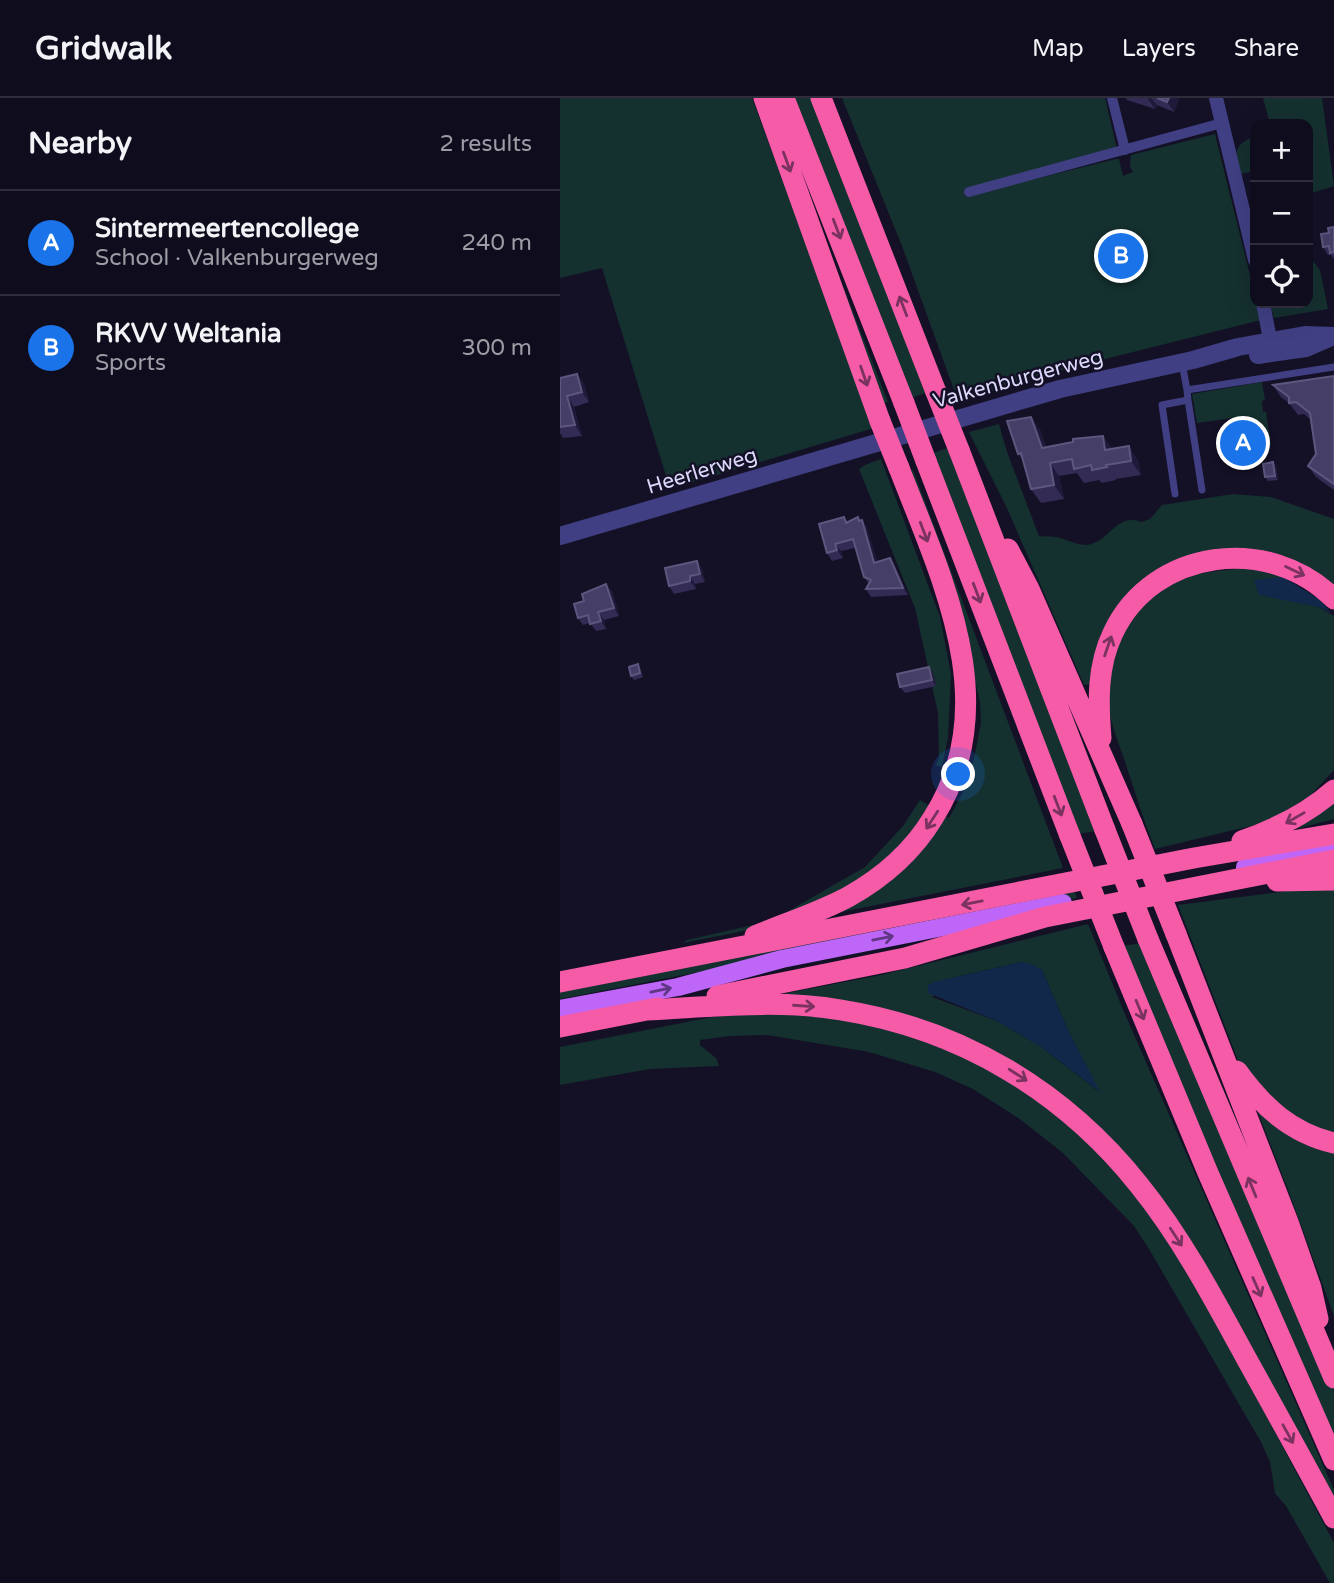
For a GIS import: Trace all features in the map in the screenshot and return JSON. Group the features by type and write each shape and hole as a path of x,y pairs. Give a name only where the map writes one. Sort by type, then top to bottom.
{"highway":[{"path":"707,954 814,913 878,878 902,857 936,814 951,786 964,739 965,669 941,578 880,421 764,98"},
{"path":"784,98 1114,947 1208,1173 1334,1460"},
{"path":"821,98 1148,939 1330,1370"},
{"path":"960,455 1029,589 1132,824 1288,1222 1311,1288 1330,1370"},
{"path":"1103,755 1099,701 1105,653 1122,618 1138,597 1157,582 1180,568 1205,560 1250,558 1282,565 1299,573 1317,583 1334,599"},
{"path":"1194,858 1284,825 1334,790"},
{"path":"560,982 1194,858 1334,834"},
{"path":"560,1027 883,963 1045,917 1334,860"},
{"path":"1229,881 1334,880"},
{"path":"646,1010 781,1005 819,1007 869,1015 924,1030 962,1045 998,1062 1044,1093 1104,1145 1162,1215 1219,1307 1334,1518"},
{"path":"1219,1046 1249,1088 1274,1114 1301,1131 1334,1143"}],"main road":[{"path":"560,1009 678,987 782,959 1334,849"}],"street":[{"path":"1112,98 1125,150"},
{"path":"1216,98 1251,245"},
{"path":"969,192 1222,123"},
{"path":"1264,308 1272,347"},
{"name":"Valkenburgerweg","path":"857,449 1060,389 1187,361 1238,346 1272,347 1305,335 1333,337"},
{"name":"Heerlerweg","path":"560,536 857,449"}],"lane":[{"path":"1187,361 1188,400 1202,490"},
{"path":"1187,390 1334,366"},
{"path":"1175,494 1162,405 1188,400"}],"green space":[{"path":"560,98 752,98 874,428 670,489 602,268 560,278"},
{"path":"791,98 812,98 928,392 911,398"},
{"path":"842,98 1105,98 1117,149 964,190 965,196 1116,159 1119,159 1123,176 1133,172 1130,167 1131,155 1215,134 1250,276 1250,308 1258,308 1261,320 1081,365 958,401 902,246"},
{"path":"1263,98 1322,98 1334,186 1313,193 1313,119 1269,119"},
{"path":"776,114 888,402 882,404"},
{"path":"1250,139 1250,172 1239,174 1237,150"},
{"path":"1313,261 1320,270 1328,309 1274,318 1271,308 1313,308"},
{"path":"1262,382 1265,400 1262,401 1263,412 1266,412 1271,446 1252,449 1247,416 1197,423 1192,394"},
{"path":"999,424 1039,536 1089,545 1127,520 1142,522 1150,519 1162,505 1233,494 1271,497 1334,519 1334,587 1296,561 1161,570 1091,684 1084,685 1006,506 969,432"},
{"path":"950,447 1097,831 1078,834 931,454"},
{"path":"881,459 940,617 951,674 948,738 942,767 936,765 939,757 938,713 915,608 859,469"},
{"path":"913,470 1063,868 683,943 771,921 865,867 903,826 920,800 949,818 967,784 981,723 980,702 963,628 908,472"},
{"path":"1248,568 1283,577 1297,602 1319,607 1334,616 1334,770 1309,797 1267,822 1155,849 1110,715 1110,677 1118,646 1132,618 1162,589 1197,574"},
{"path":"1334,795 1334,819 1281,833"},
{"path":"1074,889 1077,898 560,999 560,988"},
{"path":"1296,890 1334,890 1334,1316 1178,905"},
{"path":"1088,924 1334,1490 1334,1511 1200,1264 1012,1062 978,1042 919,1019 761,998 881,975","holes":["1022,962 1042,970 1067,1028 1098,1091 1040,1046 997,1021 932,997 960,976"]},
{"path":"1141,943 1232,1163 1334,1392 1334,1446 1123,946"},
{"path":"799,1013 878,1025 974,1058 1045,1103 1103,1155 1169,1240 1206,1303 1334,1543 1334,1583 1330,1583 1286,1506 1275,1493 1270,1462 1261,1442 1134,1226 1063,1153 1021,1120 973,1089 935,1072 869,1052 767,1035 700,1040 700,1045 716,1058 719,1066 650,1069 560,1085 560,1047 712,1017"}],"water":[{"path":"1283,577 1319,599 1331,613 1319,607 1259,595 1254,580"},
{"path":"1022,962 1042,970 1067,1028 1100,1092 1040,1046 997,1021 928,993 928,985 934,982"}],"building":[{"path":"1334,227 1334,252 1330,253 1329,246 1323,247 1321,234 1329,233 1328,228"},
{"path":"577,374 582,392 567,396 575,425 560,427 560,378"},
{"path":"1334,376 1334,484 1308,466 1316,454 1310,413 1296,402 1289,403 1289,397 1273,385"},
{"path":"1031,417 1042,448 1073,442 1073,439 1103,436 1105,450 1129,446 1131,461 1092,470 1091,465 1074,469 1072,459 1050,463 1054,485 1031,489 1021,453 1018,454 1007,421"},
{"path":"1273,462 1275,476 1265,477 1263,464"},
{"path":"844,517 846,523 858,517 859,521 862,520 874,563 890,558 903,588 866,589 871,580 864,577 853,539 835,544 837,550 827,553 819,524"},
{"path":"697,561 700,574 690,576 690,581 669,586 665,568"},
{"path":"606,584 614,608 598,612 601,621 590,624 588,615 578,618 574,604 584,601 582,594"},
{"path":"638,664 640,673 631,676 629,667"},
{"path":"929,667 932,680 900,687 897,674"}],"place":[{"name":"RKVV Weltania","path":"1121,256"},
{"name":"Sintermeertencollege","path":"1243,443"}]}
